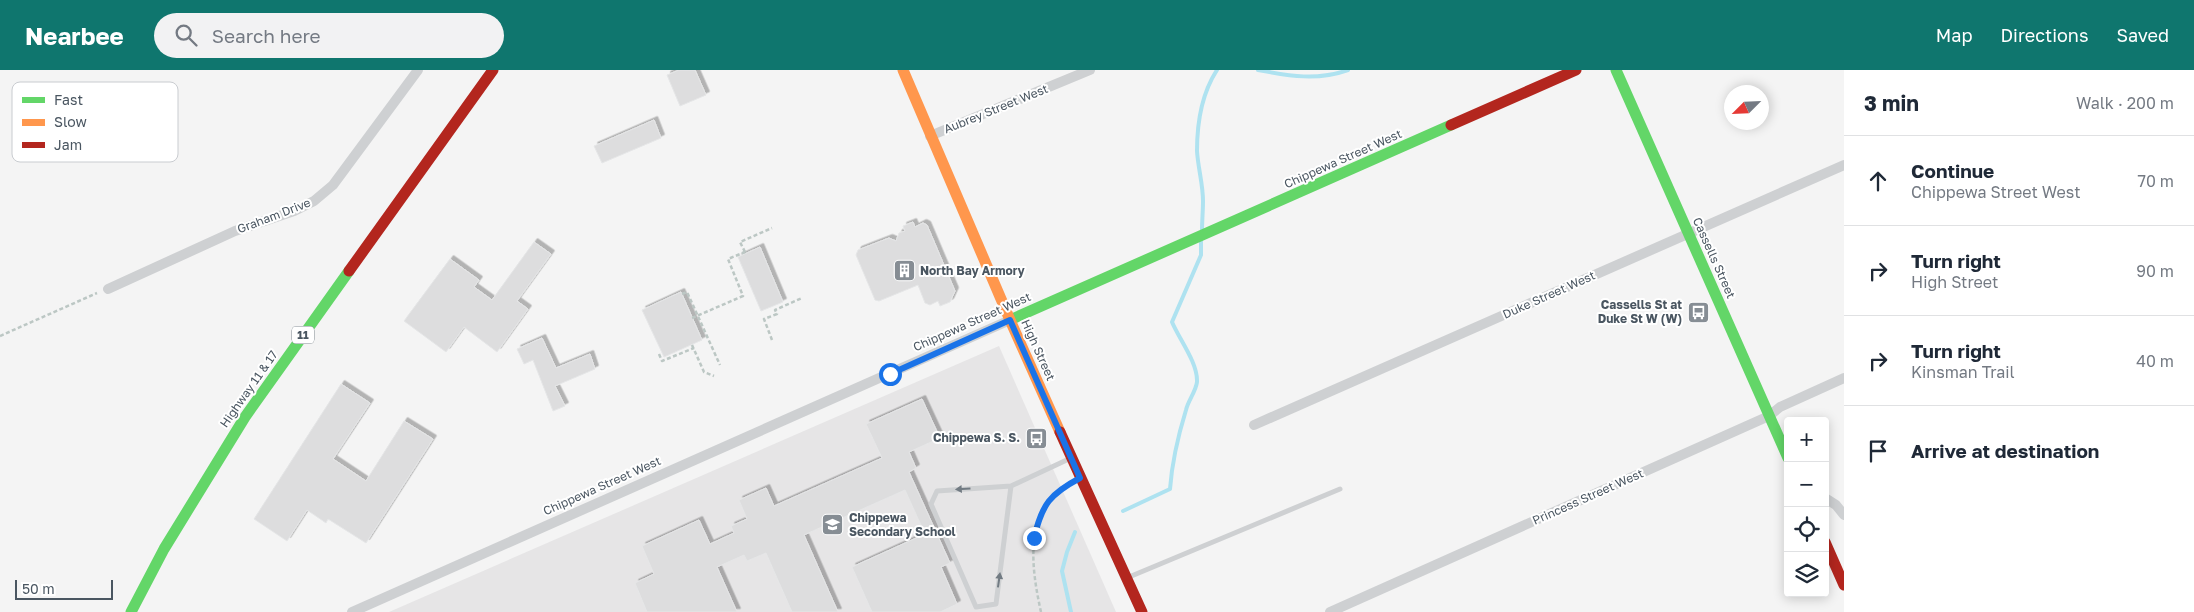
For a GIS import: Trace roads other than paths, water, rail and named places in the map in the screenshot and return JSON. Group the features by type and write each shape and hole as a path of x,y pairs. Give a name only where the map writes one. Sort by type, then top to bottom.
{"main road":[{"name":"Highway 11 & 17","path":"131,612 164,549 245,417 493,70"},
{"name":"High Street","path":"903,70 1010,320 1142,612"},
{"name":"Chippewa Street West","path":"1010,320 1576,70"},
{"name":"Cassells Street","path":"1616,70 1784,449"},
{"path":"1829,551 1844,585"}],"street":[{"name":"Graham Drive","path":"108,289 235,231 294,211 314,201 333,185 418,70"},
{"name":"Aubrey Street West","path":"930,136 1090,70"},
{"name":"Duke Street West","path":"1254,425 1844,165"},
{"name":"Chippewa Street West","path":"352,612 1010,320"},
{"name":"Princess Street West","path":"1330,612 1769,416 1780,407 1844,378"},
{"path":"1829,501 1836,505 1844,515"}],"lane":[{"path":"1011,486 996,604 976,608 931,504 938,491 1011,486 1071,457"},
{"path":"1126,578 1340,489"}],"waterway":[{"path":"1202,231 1203,195 1197,151 1198,130 1204,98 1217,70"},
{"path":"1258,70 1292,76 1325,75 1348,70"},
{"path":"1123,511 1170,489 1180,430 1197,382 1191,359 1172,322 1201,255 1201,241"},
{"path":"1071,612 1062,571 1075,532"}],"place":[{"name":"North Bay Armory","path":"904,271"},
{"name":"Cassells St at Duke St W (W)","path":"1698,312"},
{"name":"Chippewa S. S.","path":"1036,438"},
{"name":"Chippewa Secondary School","path":"833,525"}]}
